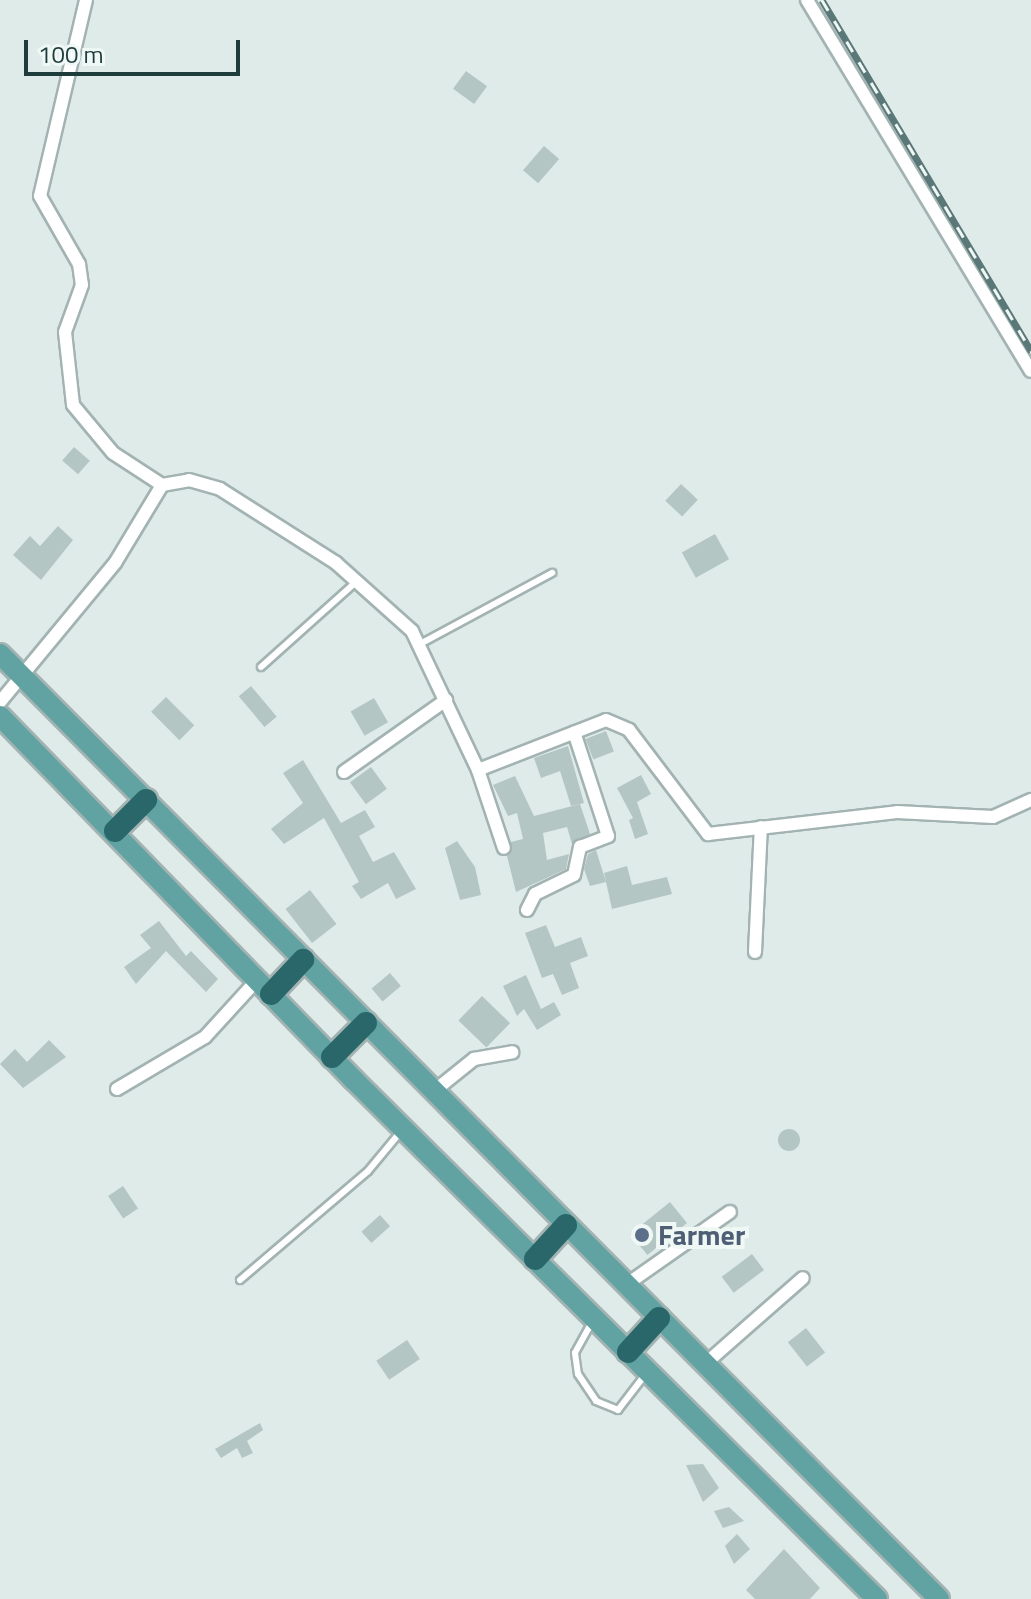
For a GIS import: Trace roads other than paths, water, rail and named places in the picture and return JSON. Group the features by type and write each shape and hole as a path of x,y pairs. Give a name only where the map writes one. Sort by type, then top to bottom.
{"highway":[{"path":"115,831 146,800"},
{"path":"264,987 303,960"},
{"path":"332,1057 366,1023"},
{"path":"535,1259 566,1225"},
{"path":"628,1352 659,1318"}],"main road":[{"path":"0,654 939,1599"},
{"path":"0,716 332,1057 877,1599"}],"street":[{"path":"86,0 40,196 79,264 82,285 65,332 73,405 113,453 162,485 205,482 272,521 356,582 422,643 478,770 504,848"},
{"path":"807,0 1031,371"},
{"path":"0,702 115,563 162,485"},
{"path":"344,772 446,700"},
{"path":"478,770 606,720 629,730 704,832 897,812 993,817 1031,800"},
{"path":"527,910 535,894 574,875 580,847 608,836 574,732"},
{"path":"755,952 761,827"},
{"path":"117,1089 205,1037 264,987"},
{"path":"433,1092 474,1059 512,1052"},
{"path":"626,1285 730,1212"},
{"path":"705,1364 803,1278"}],"lane":[{"path":"422,643 552,573"},
{"path":"261,667 356,582"},
{"path":"240,1280 368,1171 404,1127"},
{"path":"594,1318 575,1353 578,1374 596,1401 618,1410 647,1372"}],"railway":[{"path":"822,0 1031,351"}],"place":[{"name":"Farmer","path":"642,1235"}]}
